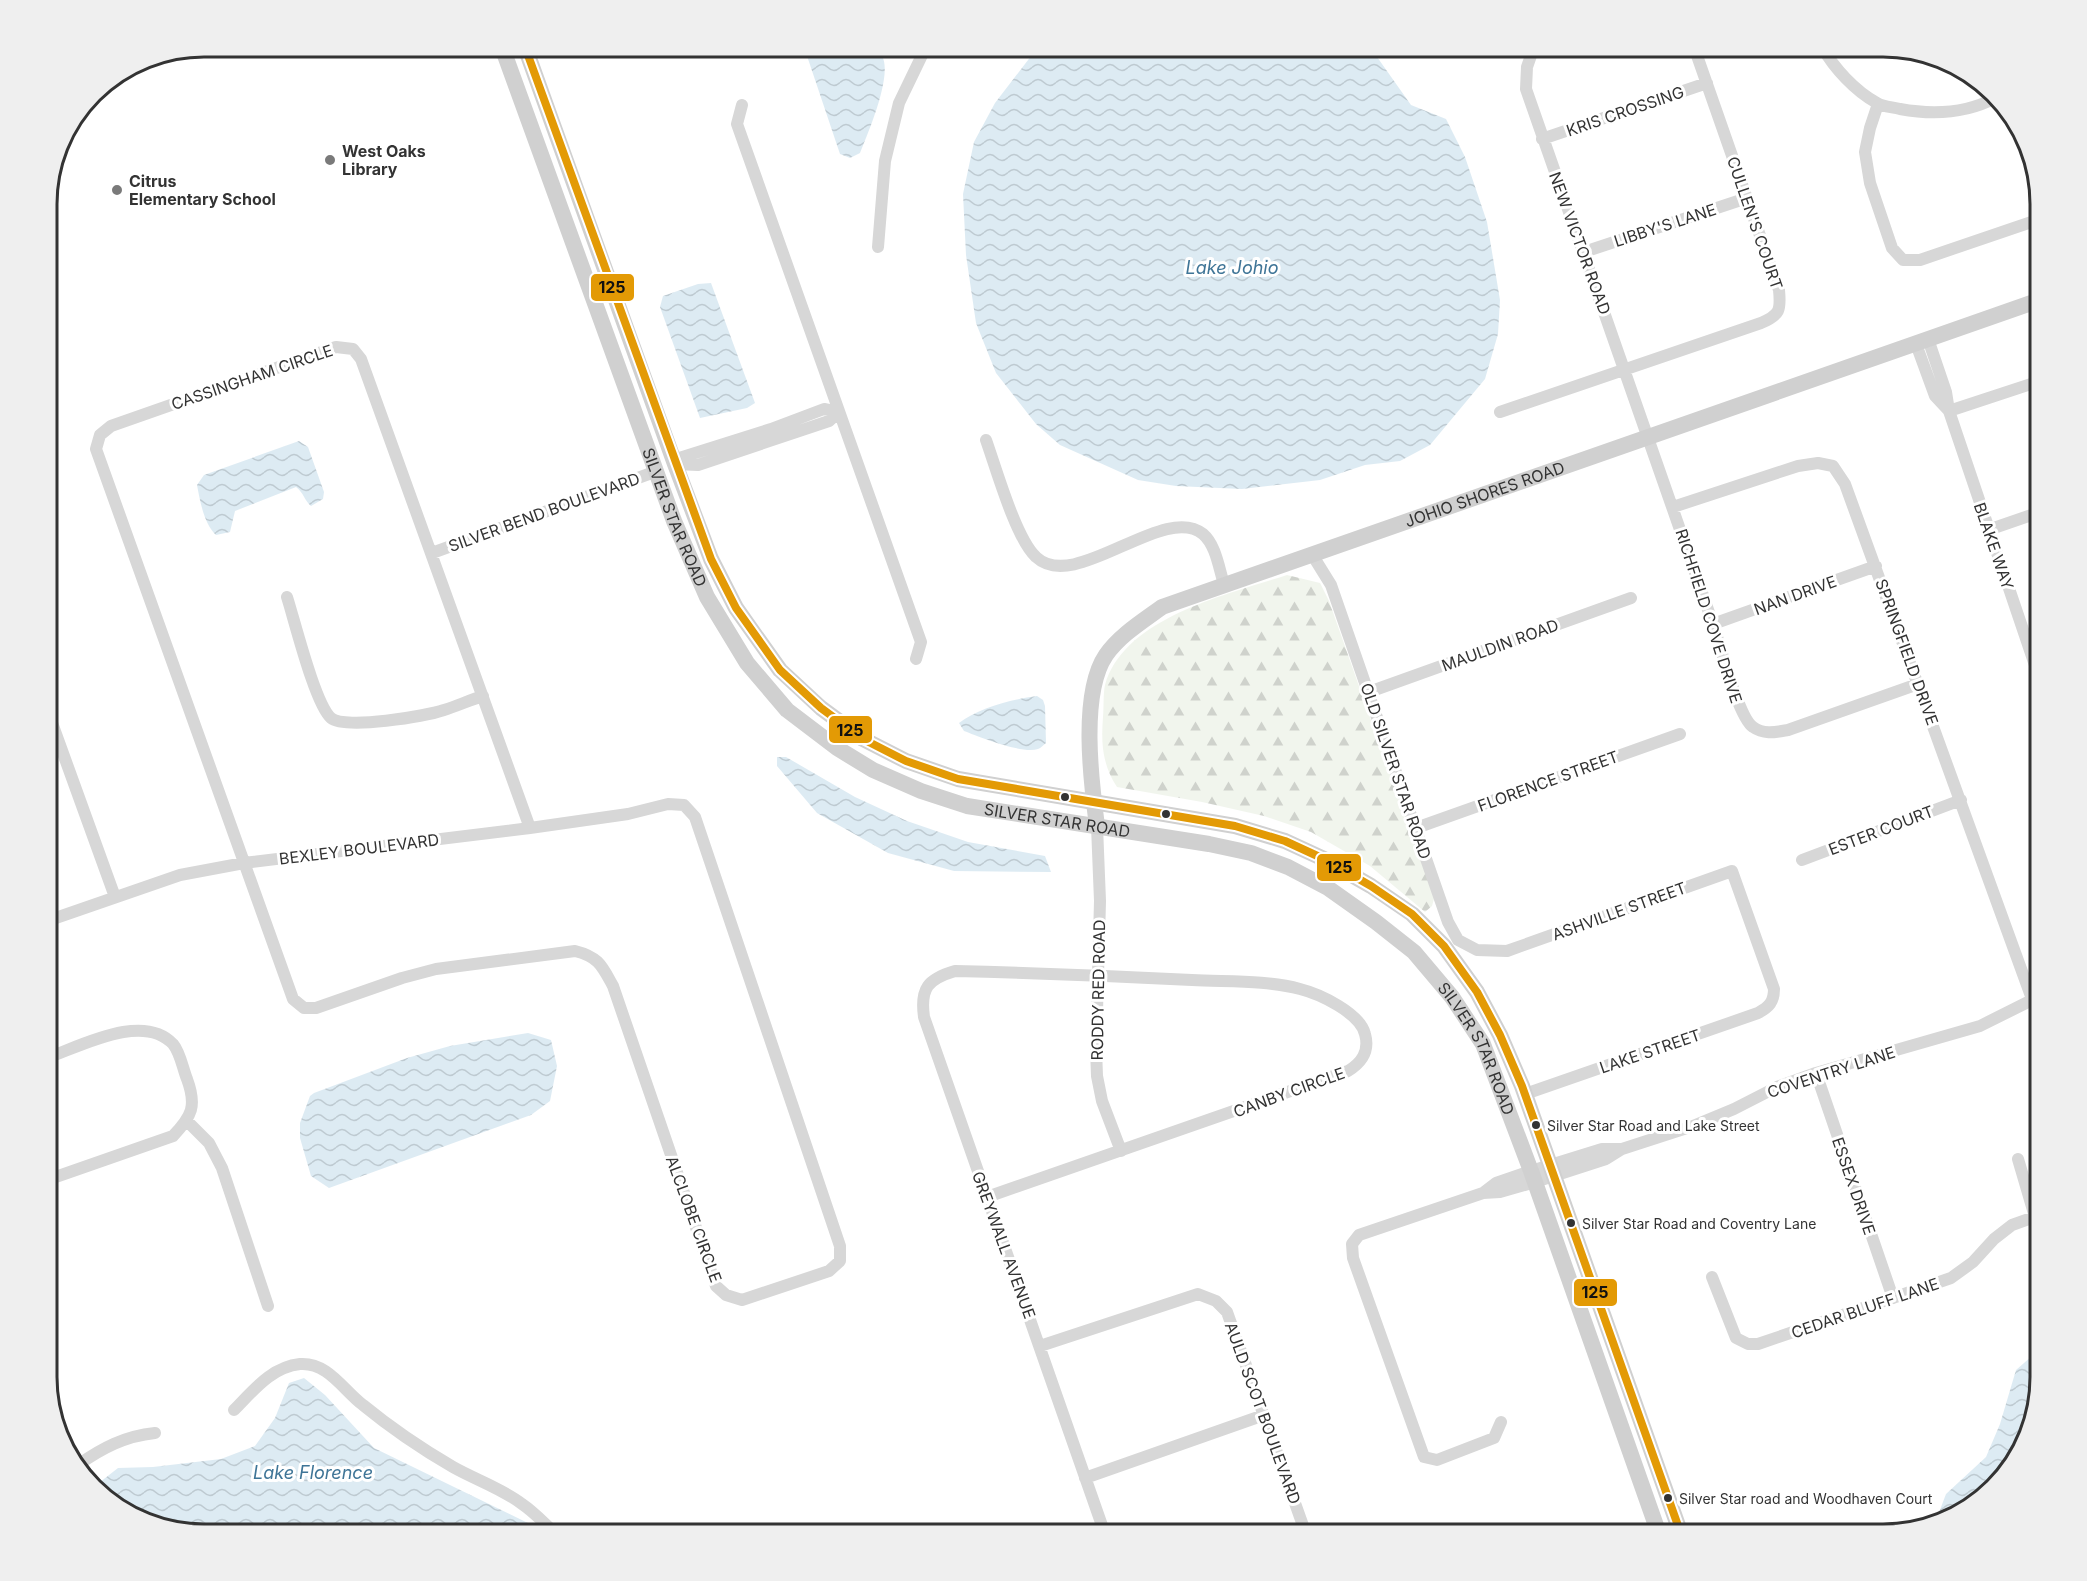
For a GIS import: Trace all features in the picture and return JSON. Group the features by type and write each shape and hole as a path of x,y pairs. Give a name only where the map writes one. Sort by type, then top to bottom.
{"main road":[{"name":"SILVER STAR ROAD","path":"506,57 674,521 706,597 747,663 787,710 837,748 873,770 921,791 967,806 1209,844 1251,853 1288,867 1328,888 1414,952 1452,997 1483,1044 1533,1176 1655,1524"},
{"path":"519,57 542,120 553,124"},
{"name":"SILVER STAR ROAD","path":"529,57 711,559 736,608 780,670 821,708 862,739 906,761 958,779 1235,826 1285,841 1324,859 1412,914 1444,946 1477,992 1500,1035 1525,1094 1553,1171 1677,1524"},
{"name":"JOHIO SHORES ROAD","path":"1096,826 1089,722 1093,688 1106,655 1132,628 1162,608 1224,584 1313,555 2030,304"},
{"path":"609,340 619,339 652,434 662,455 667,461 674,462"},
{"path":"657,471 677,488 703,558 720,594 736,608"},
{"path":"1618,1420 1636,1443 1667,1524"}],"street":[{"path":"878,248 885,161 899,103 921,57"},
{"name":"NEW VICTOR ROAD","path":"1530,57 1527,67 1526,89 1648,438"},
{"name":"CULLEN'S COURT","path":"1624,368 1774,317 1780,306 1779,290 1698,57"},
{"path":"1830,57 1846,79 1878,104 1913,111 1945,113 1979,107 1989,102"},
{"name":"KRIS CROSSING","path":"1542,139 1707,83"},
{"path":"1878,104 1865,152 1869,183 1892,248 1903,260 1920,260 2030,222"},
{"path":"742,105 737,124 921,642 916,660"},
{"name":"LIBBY'S LANE","path":"1584,252 1747,198"},
{"name":"BLAKE WAY","path":"1922,342 1935,396 1949,411 1988,530 2030,635"},
{"name":"CASSINGHAM CIRCLE","path":"244,863 96,449 100,435 111,426 336,347 353,349 361,359 530,828"},
{"path":"1500,412 1624,368"},
{"path":"1949,411 2030,384"},
{"path":"674,462 698,465 758,439 829,421 839,412"},
{"name":"RICHFIELD COVE DRIVE","path":"1648,438 1742,714 1751,727 1767,733 1788,730 1918,684"},
{"path":"986,440 1022,539 1037,558 1055,566 1076,564 1172,527 1190,526 1205,535 1213,549 1224,584"},
{"name":"SPRINGFIELD DRIVE","path":"1673,507 1798,465 1818,463 1833,466 1845,484 2030,981"},
{"name":"SILVER BEND BOULEVARD","path":"432,553 657,471"},
{"path":"1988,530 2030,515"},
{"name":"OLD SILVER STAR ROAD","path":"1313,555 1331,585 1448,922 1458,940 1477,950 1507,951"},
{"name":"NAN DRIVE","path":"1713,624 1876,566"},
{"path":"287,597 320,703 332,719 349,724 412,718 443,711 483,696"},
{"name":"MAULDIN ROAD","path":"1369,692 1631,598"},
{"name":"FLORENCE STREET","path":"1416,828 1680,734"},
{"path":"57,737 114,897"},
{"name":"ESTER COURT","path":"1802,860 1961,800"},
{"name":"ALCLOBE CIRCLE","path":"244,863 293,999 304,1008 316,1008 402,978 436,969 575,951 591,955 603,968 613,986 716,1286 726,1295 741,1300 829,1271 840,1261 840,1246 695,817 684,806 668,804 627,814 530,828"},
{"name":"RODDY RED ROAD","path":"1096,826 1100,901 1097,1076 1102,1101 1121,1151"},
{"name":"BEXLEY BOULEVARD","path":"57,917 183,874 244,863 530,828"},
{"name":"ASHVILLE STREET","path":"1507,951 1732,871 1774,989 1772,1002"},
{"name":"CANBY CIRCLE","path":"955,972 1098,975 1264,984 1300,989 1328,1000 1356,1018 1365,1033 1366,1051 1360,1063 1348,1071 987,1197"},
{"name":"GREYWALL AVENUE","path":"955,972 940,976 929,983 922,1000 924,1017 1101,1524"},
{"name":"COVENTRY LANE","path":"1501,1422 1494,1438 1437,1460 1424,1457 1353,1258 1352,1244 1359,1235 1483,1192 1496,1183 1606,1159 1622,1149 1693,1126 1734,1109 1777,1087 1816,1073 1980,1026 2030,1000"},
{"name":"LAKE STREET","path":"1525,1094 1758,1013 1772,1002"},
{"path":"57,1054 124,1031 144,1030 162,1036 175,1046 191,1089 193,1106 187,1121 173,1136 57,1177"},
{"name":"ESSEX DRIVE","path":"1816,1073 1893,1298"},
{"path":"187,1121 209,1143 222,1168 268,1306"},
{"path":"2018,1159 2030,1193"},
{"name":"CEDAR BLUFF LANE","path":"1712,1277 1736,1338 1748,1344 1758,1344 1951,1278 1973,1262 1994,1239 2012,1225 2030,1219"},
{"name":"AULD SCOT BOULEVARD","path":"1040,1346 1198,1294 1216,1300 1227,1312 1302,1524"},
{"path":"234,1410 264,1380 280,1369 302,1364 322,1368 342,1384 360,1404 398,1432 454,1468 495,1487 523,1504 545,1524"},
{"path":"1085,1478 1264,1415"},
{"path":"84,1462 117,1441 155,1433"}],"green space":[{"path":"1287,575 1320,583 1329,601 1435,895 1432,906 1425,912 1370,866 1311,832 1264,816 1117,787 1108,770 1102,736 1105,685 1116,662 1133,642 1156,625 1181,612 1209,600"}],"water":[{"path":"807,57 882,57 885,65 882,90 860,153 850,158 840,154"},
{"name":"Lake Johio","path":"1030,57 1377,57 1411,105 1446,119 1465,157 1487,222 1500,300 1498,334 1485,379 1430,445 1400,461 1365,465 1320,480 1242,489 1176,486 1138,480 1060,445 1036,424 996,373 976,323 966,255 963,194 974,142 995,103"},
{"path":"711,283 755,403 747,408 700,418 660,307 663,296 698,284"},
{"path":"299,441 308,447 324,492 323,499 311,506 296,487 235,511 230,532 216,535 206,519 198,491 197,485 204,475"},
{"path":"1037,696 1043,700 1045,706 1046,743 1038,749 1022,749 990,741 964,731 959,723 996,705"},
{"path":"777,757 786,757 855,797 907,821 968,842 1045,856 1051,872 954,871 888,853 817,813 777,766"},
{"path":"528,1033 551,1040 557,1066 550,1101 531,1115 329,1188 311,1176 300,1138 300,1123 310,1096 314,1093 407,1058 450,1046"},
{"path":"2030,1358 2030,1387 2027,1406 2019,1433 2010,1451 2000,1467 1973,1494 1939,1513 1946,1494 1986,1457 2000,1424 2016,1370"},
{"name":"Lake Florence","path":"304,1378 325,1395 374,1448 530,1524 185,1523 148,1513 114,1494 101,1482 118,1468 153,1467 221,1459 255,1446 275,1418 289,1383"}],"transit line":[{"name":"125","path":"529,57 711,559 736,608 780,670 821,708 863,739 906,761 958,779 1235,826 1285,841 1324,859 1371,886 1412,914 1444,946 1477,992 1500,1035 1522,1086 1677,1524"}],"place":[{"name":"West Oaks Library","path":"330,160"},
{"name":"Citrus Elementary School","path":"117,190"},
{"name":"Silver Star Road and Lake Street","path":"1536,1125"},
{"name":"Silver Star Road and Coventry Lane","path":"1571,1223"},
{"name":"Silver Star road and Woodhaven Court","path":"1668,1498"}]}
